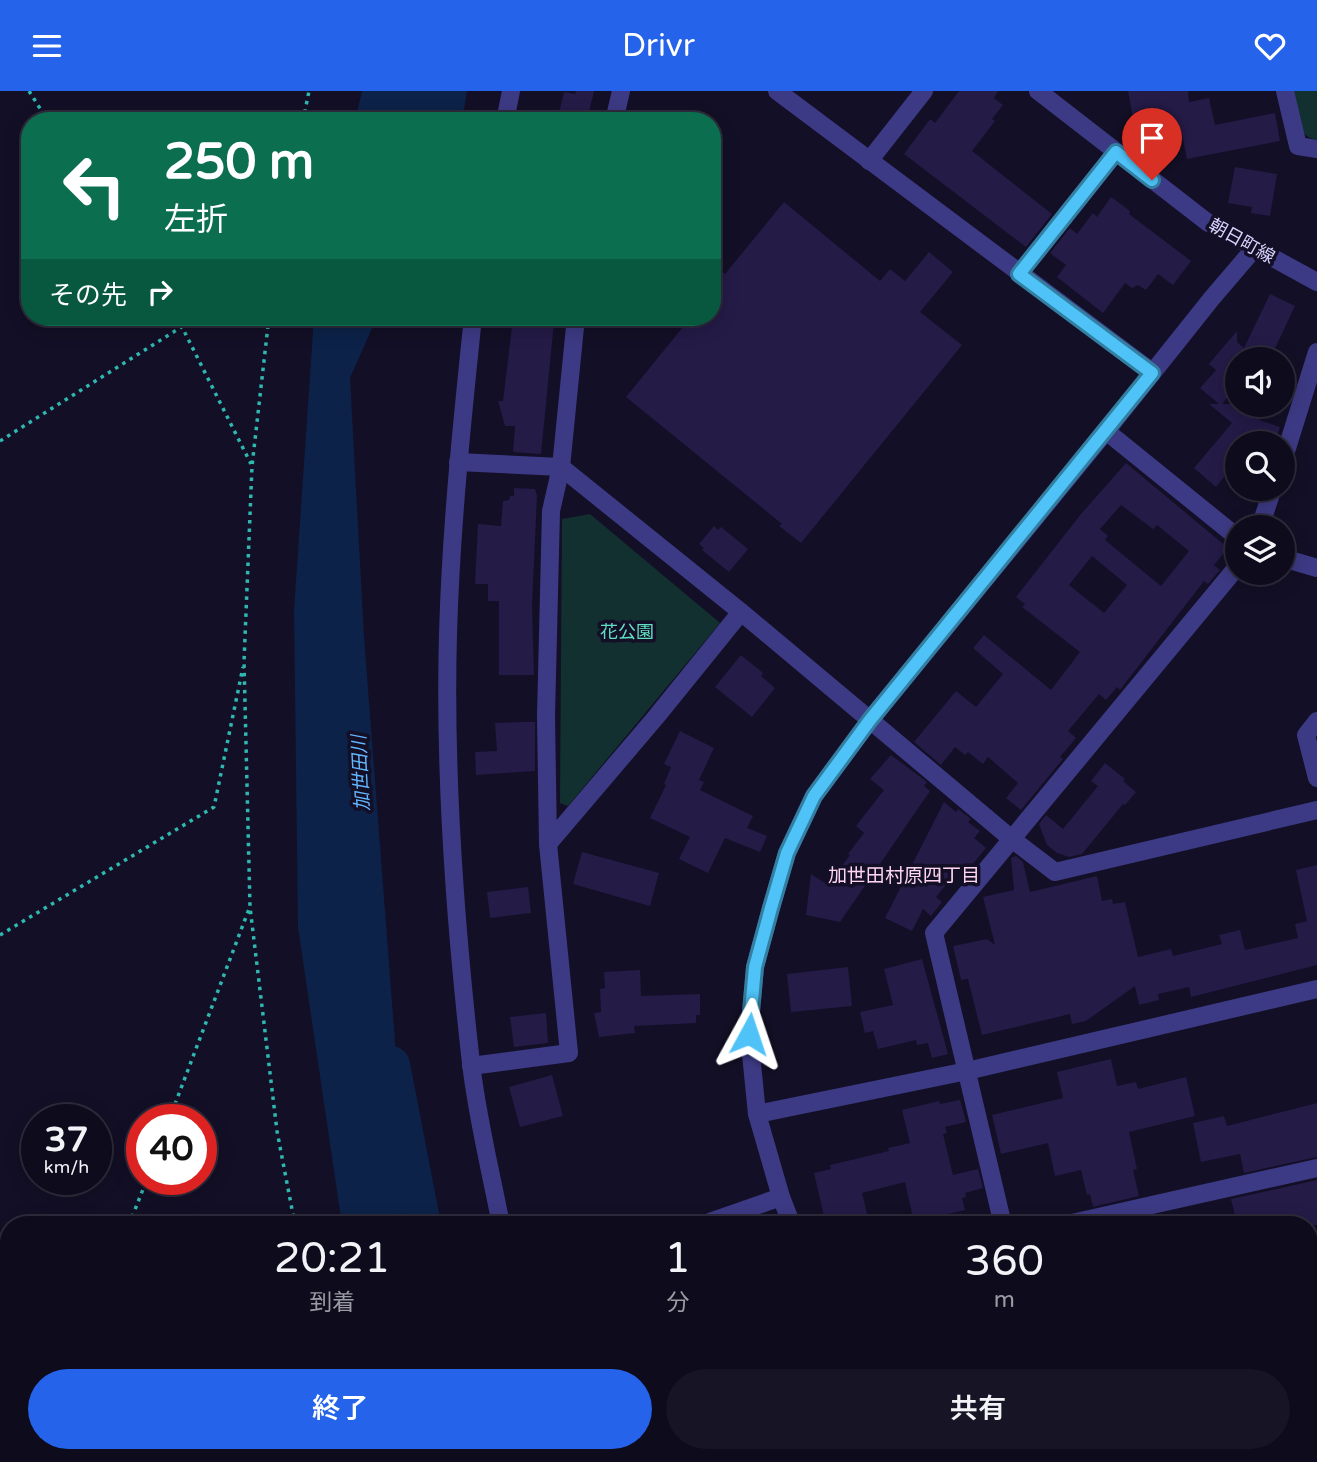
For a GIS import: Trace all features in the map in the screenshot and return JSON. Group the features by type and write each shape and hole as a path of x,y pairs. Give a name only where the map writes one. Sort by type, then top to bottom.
{"street":[{"path":"507,112 511,91"},
{"path":"616,112 621,91"},
{"path":"777,91 1152,373"},
{"path":"869,161 924,91"},
{"name":"朝日町線","path":"1038,91 1207,222 1317,282"},
{"path":"1285,91 1298,146 1317,149"},
{"path":"1019,274 1116,152"},
{"path":"788,1216 780,1197 757,1114 749,1034 755,967 771,908 787,853 814,796 870,720 1254,249"},
{"path":"472,326 458,462 448,635 449,767 452,851 471,1066 499,1216"},
{"path":"471,1066 569,1053 548,844 546,716 551,511 561,467 575,326"},
{"path":"1294,431 1313,377 1317,352"},
{"path":"1106,431 1225,527"},
{"path":"458,462 561,467 1055,872 1317,810"},
{"path":"1295,562 1317,568"},
{"path":"1001,1216 934,933 1225,582"},
{"path":"548,844 741,612"},
{"path":"1317,721 1306,735 1317,778"},
{"path":"757,1114 967,1071 1317,989"},
{"path":"1103,1216 1317,1168"},
{"path":"726,1216 780,1197"}],"path":[{"path":"29,91 42,112"},
{"path":"305,112 309,91"},
{"path":"0,441 183,326 252,466"},
{"path":"268,326 252,466 244,662 250,907 277,1131 293,1216"},
{"path":"0,935 214,807 244,662"},
{"path":"175,1104 250,907"},
{"path":"132,1216 140,1195"}],"green space":[{"path":"1292,91 1317,91 1317,140 1309,138 1300,128"},
{"name":"花公園","path":"590,514 720,623 568,806 560,803 562,519"}],"water":[{"path":"362,91 467,91 464,112 357,112"},
{"path":"313,326 373,326 350,378 364,637 401,1120 428,1216 341,1216 298,927 294,610"}],"building":[{"path":"576,91 594,91 589,112 559,112 564,92 575,94"},
{"path":"959,91 998,91 994,98 1003,105 992,119 995,121 972,151 1052,214 1026,247 904,154 930,119 935,123"},
{"path":"1128,91 1188,91 1189,102 1209,98 1215,125 1275,113 1280,141 1187,159 1181,129 1173,130 1172,127 1136,134"},
{"path":"1235,167 1277,174 1270,216 1251,213 1252,207 1228,203"},
{"path":"1111,197 1191,261 1173,285 1158,274 1146,290 1138,285 1132,288 1125,283 1103,313 1057,277 1066,265 1050,253 1070,228 1077,234 1093,213 1097,217"},
{"path":"784,202 880,281 890,269 905,281 929,252 953,272 920,312 962,345 801,543 779,526 782,524 626,397 684,326 721,326 721,271 725,274"},
{"path":"1270,294 1295,306 1276,347 1244,347"},
{"path":"512,326 554,326 541,454 513,452 515,426 505,426 498,401 503,401"},
{"path":"1237,331 1237,342 1243,347 1225,347 1225,400 1222,404 1225,404 1225,417 1261,417 1259,420 1280,427 1279,431 1225,431 1232,423 1209,404 1219,404 1200,388 1216,370 1209,364"},
{"path":"1225,431 1225,476 1216,487 1194,468"},
{"path":"1126,463 1225,546 1225,552 1214,565 1220,570 1208,584 1204,581 1120,690 1117,687 1106,700 1099,694 1068,731 1076,738 1060,757 1063,759 1021,810 1006,798 1018,783 988,757 983,764 968,752 965,755 955,747 941,765 914,742 956,691 976,707 1003,674 973,648 984,635 1051,690 1080,652 1022,607 1025,604 1016,597 1081,514","holes":["1121,505 1153,529 1157,525 1189,551 1161,586 1105,540 1108,536 1100,529","1092,556 1127,585 1104,613 1069,585"]},
{"path":"514,488 535,489 537,496 532,606 534,675 499,675 499,601 488,601 488,584 475,584 478,524 501,526 503,501 514,496"},
{"path":"714,526 718,530 721,527 748,549 729,572 702,550 704,548 699,544"},
{"path":"741,655 763,673 761,676 775,688 752,717 715,687"},
{"path":"535,722 535,771 476,775 475,752 497,751 495,723"},
{"path":"680,731 714,748 699,780 704,782 700,790 753,816 747,828 767,836 760,852 725,838 708,873 679,859 690,837 650,818 666,785 664,784 671,767 664,764"},
{"path":"891,755 927,782 924,786 930,791 840,922 806,915 811,874 828,885 850,855 848,854 864,833 856,826 884,790 870,779"},
{"path":"1105,763 1136,792 1082,854 1069,857 1057,853 1047,845 1039,824 1046,815 1063,829 1098,786 1091,781"},
{"path":"944,802 971,819 968,822 980,831 974,838 986,848 967,871 961,866 936,897 942,902 931,916 923,909 912,931 885,918"},
{"path":"582,852 659,873 650,906 573,884"},
{"path":"1016,856 1023,862 1030,892 1097,876 1102,901 1112,899 1113,904 1125,902 1138,957 1171,949 1173,956 1222,944 1219,935 1240,930 1245,950 1298,938 1295,924 1307,921 1296,870 1317,865 1317,965 1191,997 1189,987 1158,994 1159,1000 1139,1005 1135,986 1086,1021 1072,1024 1070,1014 982,1035 968,979 961,980 953,946 987,939 995,945 983,897 1014,890 1011,858"},
{"path":"528,887 531,913 490,918 487,892"},
{"path":"922,959 948,1054 932,1058 928,1043 917,1045 916,1040 878,1049 873,1031 865,1033 860,1012 893,1005 884,969"},
{"path":"848,967 852,1006 791,1012 787,974"},
{"path":"640,970 641,996 700,994 700,1015 696,1015 696,1023 634,1026 635,1033 599,1037 594,1013 601,1012 600,989 605,988 604,972"},
{"path":"546,1013 548,1043 514,1047 510,1017"},
{"path":"1111,1059 1117,1086 1136,1082 1138,1089 1186,1077 1195,1116 1129,1132 1137,1169 1133,1170 1139,1196 1093,1207 1081,1170 1055,1176 1048,1143 1001,1154 992,1115 1063,1098 1057,1072"},
{"path":"552,1075 563,1116 520,1127 509,1087"},
{"path":"960,1100 966,1122 945,1127 947,1133 943,1134 953,1175 978,1169 983,1188 965,1193 966,1197 962,1198 965,1210 940,1216 913,1216 905,1182 862,1193 868,1216 824,1216 814,1173 831,1169 830,1165 889,1151 888,1148 910,1143 902,1110 939,1101 940,1104"},
{"path":"1317,1103 1317,1157 1244,1173 1240,1154 1201,1162 1193,1123 1224,1116 1227,1126"},
{"path":"1317,1180 1317,1216 1235,1216 1231,1199"}],"waterway":[{"name":"加世田川","path":"391,1065 420,1216"}],"district":[{"name":"加世田村原四丁目","path":"904,876"}],"route":[{"path":"749,1034 755,967 771,908 787,853 814,796 870,720 1152,373 1019,274 1116,152 1152,180"}]}
